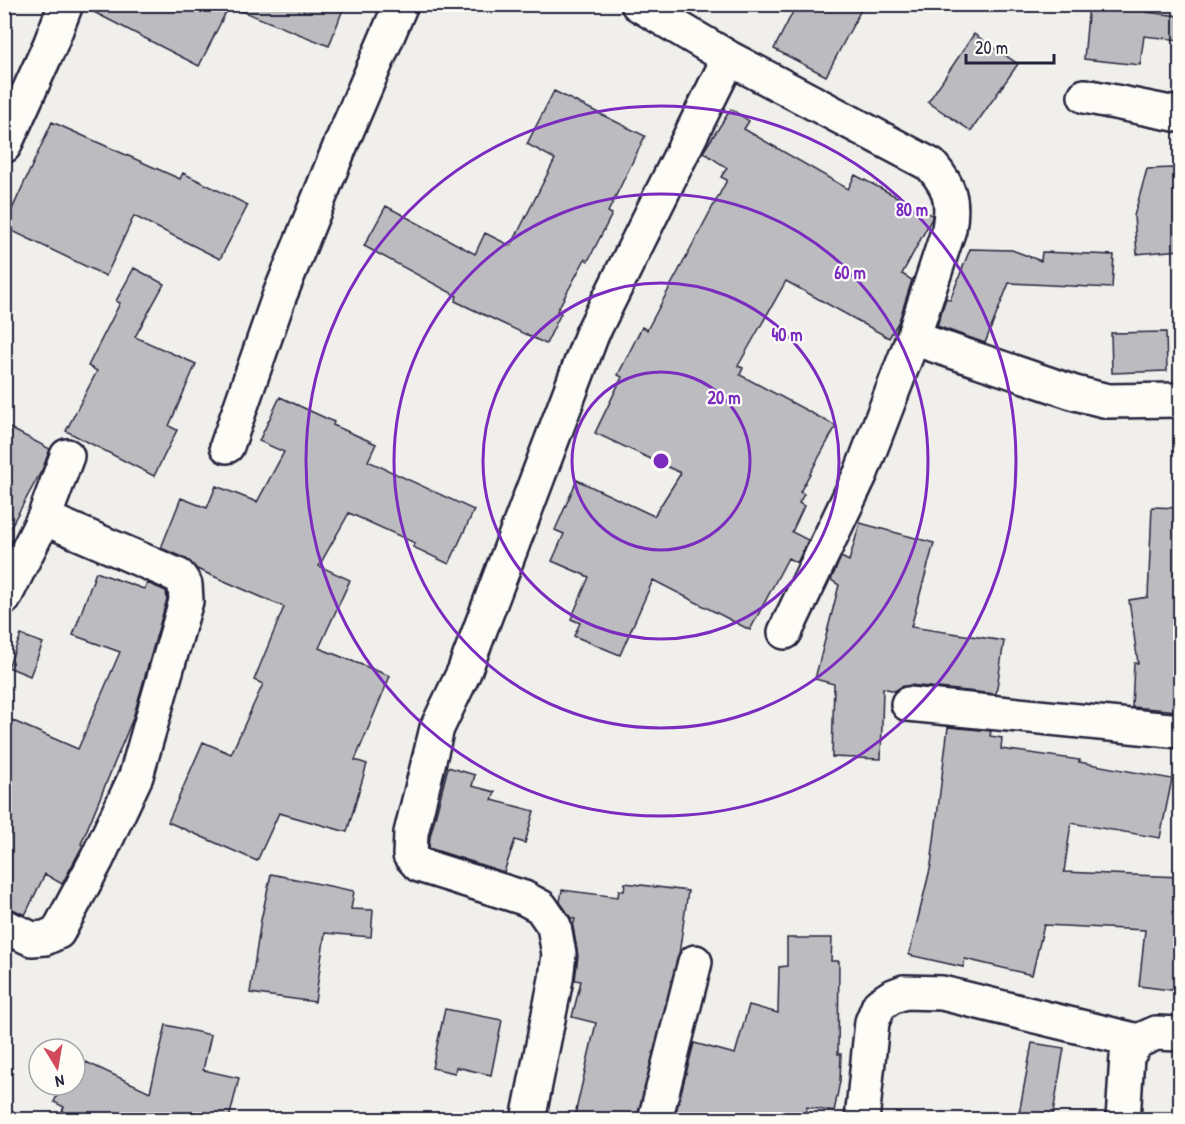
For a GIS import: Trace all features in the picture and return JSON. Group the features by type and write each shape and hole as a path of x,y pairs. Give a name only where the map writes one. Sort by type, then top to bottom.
{"street":[{"path":"4,146 66,4"},
{"path":"227,446 279,297 401,4"},
{"path":"638,4 729,58 931,165 946,182 951,199 952,214 949,229 913,338 861,473 785,632"},
{"path":"528,1119 556,979 559,954 554,926 542,907 524,898 419,865 410,855 411,833 437,728 464,672 592,334 729,58"},
{"path":"1085,96 1180,115"},
{"path":"913,338 1086,396 1108,401 1180,400"},
{"path":"4,598 45,518 67,456"},
{"path":"4,926 32,939 45,938 58,932 97,859 136,776 186,601 185,585 179,576 45,518"},
{"path":"908,704 1180,731"},
{"path":"656,1119 696,962"},
{"path":"862,1119 872,1023 879,1005 904,992 942,993 1138,1041"},
{"path":"1123,1119 1127,1056 1138,1041 1156,1033 1180,1034"}],"building":[{"path":"84,4 345,4 329,46 229,6 199,66 84,7"},
{"path":"797,4 864,4 826,76 774,49"},
{"path":"1089,4 1147,7 1146,12 1180,16 1180,40 1144,36 1140,65 1084,59"},
{"path":"974,34 1018,64 971,131 928,102"},
{"path":"554,91 645,136 608,212 612,214 588,261 585,259 557,311 561,313 546,344 455,301 457,296 364,246 386,206 475,254 485,233 511,246 555,159 527,144"},
{"path":"731,109 749,121 744,129 848,189 855,175 932,215 932,218 902,274 912,280 899,321 889,338 786,281 738,366 743,368 740,375 836,426 800,492 804,494 799,503 804,506 792,532 808,540 797,563 788,558 750,630 653,580 620,655 574,636 580,623 571,619 589,577 552,561 564,534 555,530 577,480 654,516 681,473 595,433 622,377 618,375 642,327 647,330 727,180 721,177 727,168 703,152"},
{"path":"52,122 180,179 183,173 248,205 220,259 134,216 106,276 4,227"},
{"path":"1174,168 1180,250 1137,254 1134,216 1147,169"},
{"path":"970,249 1012,250 1041,261 1042,252 1114,255 1112,288 1009,283 985,343 937,326 946,298 950,300"},
{"path":"134,268 164,284 135,337 196,364 169,426 177,430 154,476 66,431 97,371 88,366 120,303 116,301"},
{"path":"1166,332 1167,371 1112,373 1111,333"},
{"path":"280,397 334,422 333,425 376,444 368,461 474,510 449,564 413,547 415,543 349,513 319,566 350,580 319,648 390,676 355,760 367,764 347,832 279,813 257,861 168,822 203,742 231,754 263,684 254,680 284,607 197,569 186,559 161,548 181,498 207,508 216,486 257,502 284,452 259,441"},
{"path":"4,425 50,449 43,468 4,539"},
{"path":"1152,507 1180,508 1180,578 1175,578 1180,613 1180,711 1132,707 1134,663 1138,663 1129,600 1148,597"},
{"path":"860,523 934,543 911,627 1004,641 996,694 910,685 895,691 883,688 881,759 832,757 834,684 815,679 839,585 831,580 841,557 849,561"},
{"path":"96,572 144,589 147,583 166,591 167,599 133,718 81,844 83,845 62,884 45,874 25,915 4,905 4,717 78,749 120,652 73,635"},
{"path":"21,635 43,643 30,676 8,667"},
{"path":"948,727 991,731 990,736 1002,738 1001,749 1080,760 1079,762 1172,779 1160,838 1071,823 1064,872 1180,877 1178,991 1139,986 1145,930 1044,925 1032,975 965,959 963,967 909,955 931,865"},
{"path":"448,767 475,775 472,786 495,792 492,800 534,811 525,843 515,840 504,872 429,848"},
{"path":"271,874 354,891 351,909 373,910 371,937 325,933 315,1002 250,993 261,920"},
{"path":"625,883 688,891 679,954 637,1119 574,1119 596,1023 572,1017 581,981 575,980 578,956 573,927 575,919 571,918 560,902 562,890 618,897 619,890 624,891"},
{"path":"787,938 832,938 831,961 839,961 838,1054 841,1054 840,1081 834,1112 807,1107 804,1119 674,1119 694,1043 735,1054 749,1005 778,1013 779,967 787,966"},
{"path":"445,1009 502,1020 491,1075 456,1067 455,1073 432,1068"},
{"path":"166,1025 211,1035 203,1070 239,1078 229,1119 58,1119 64,1107 54,1102 56,1097 87,1097 87,1062 150,1092"},
{"path":"1032,1043 1064,1048 1052,1119 1018,1119"}]}
